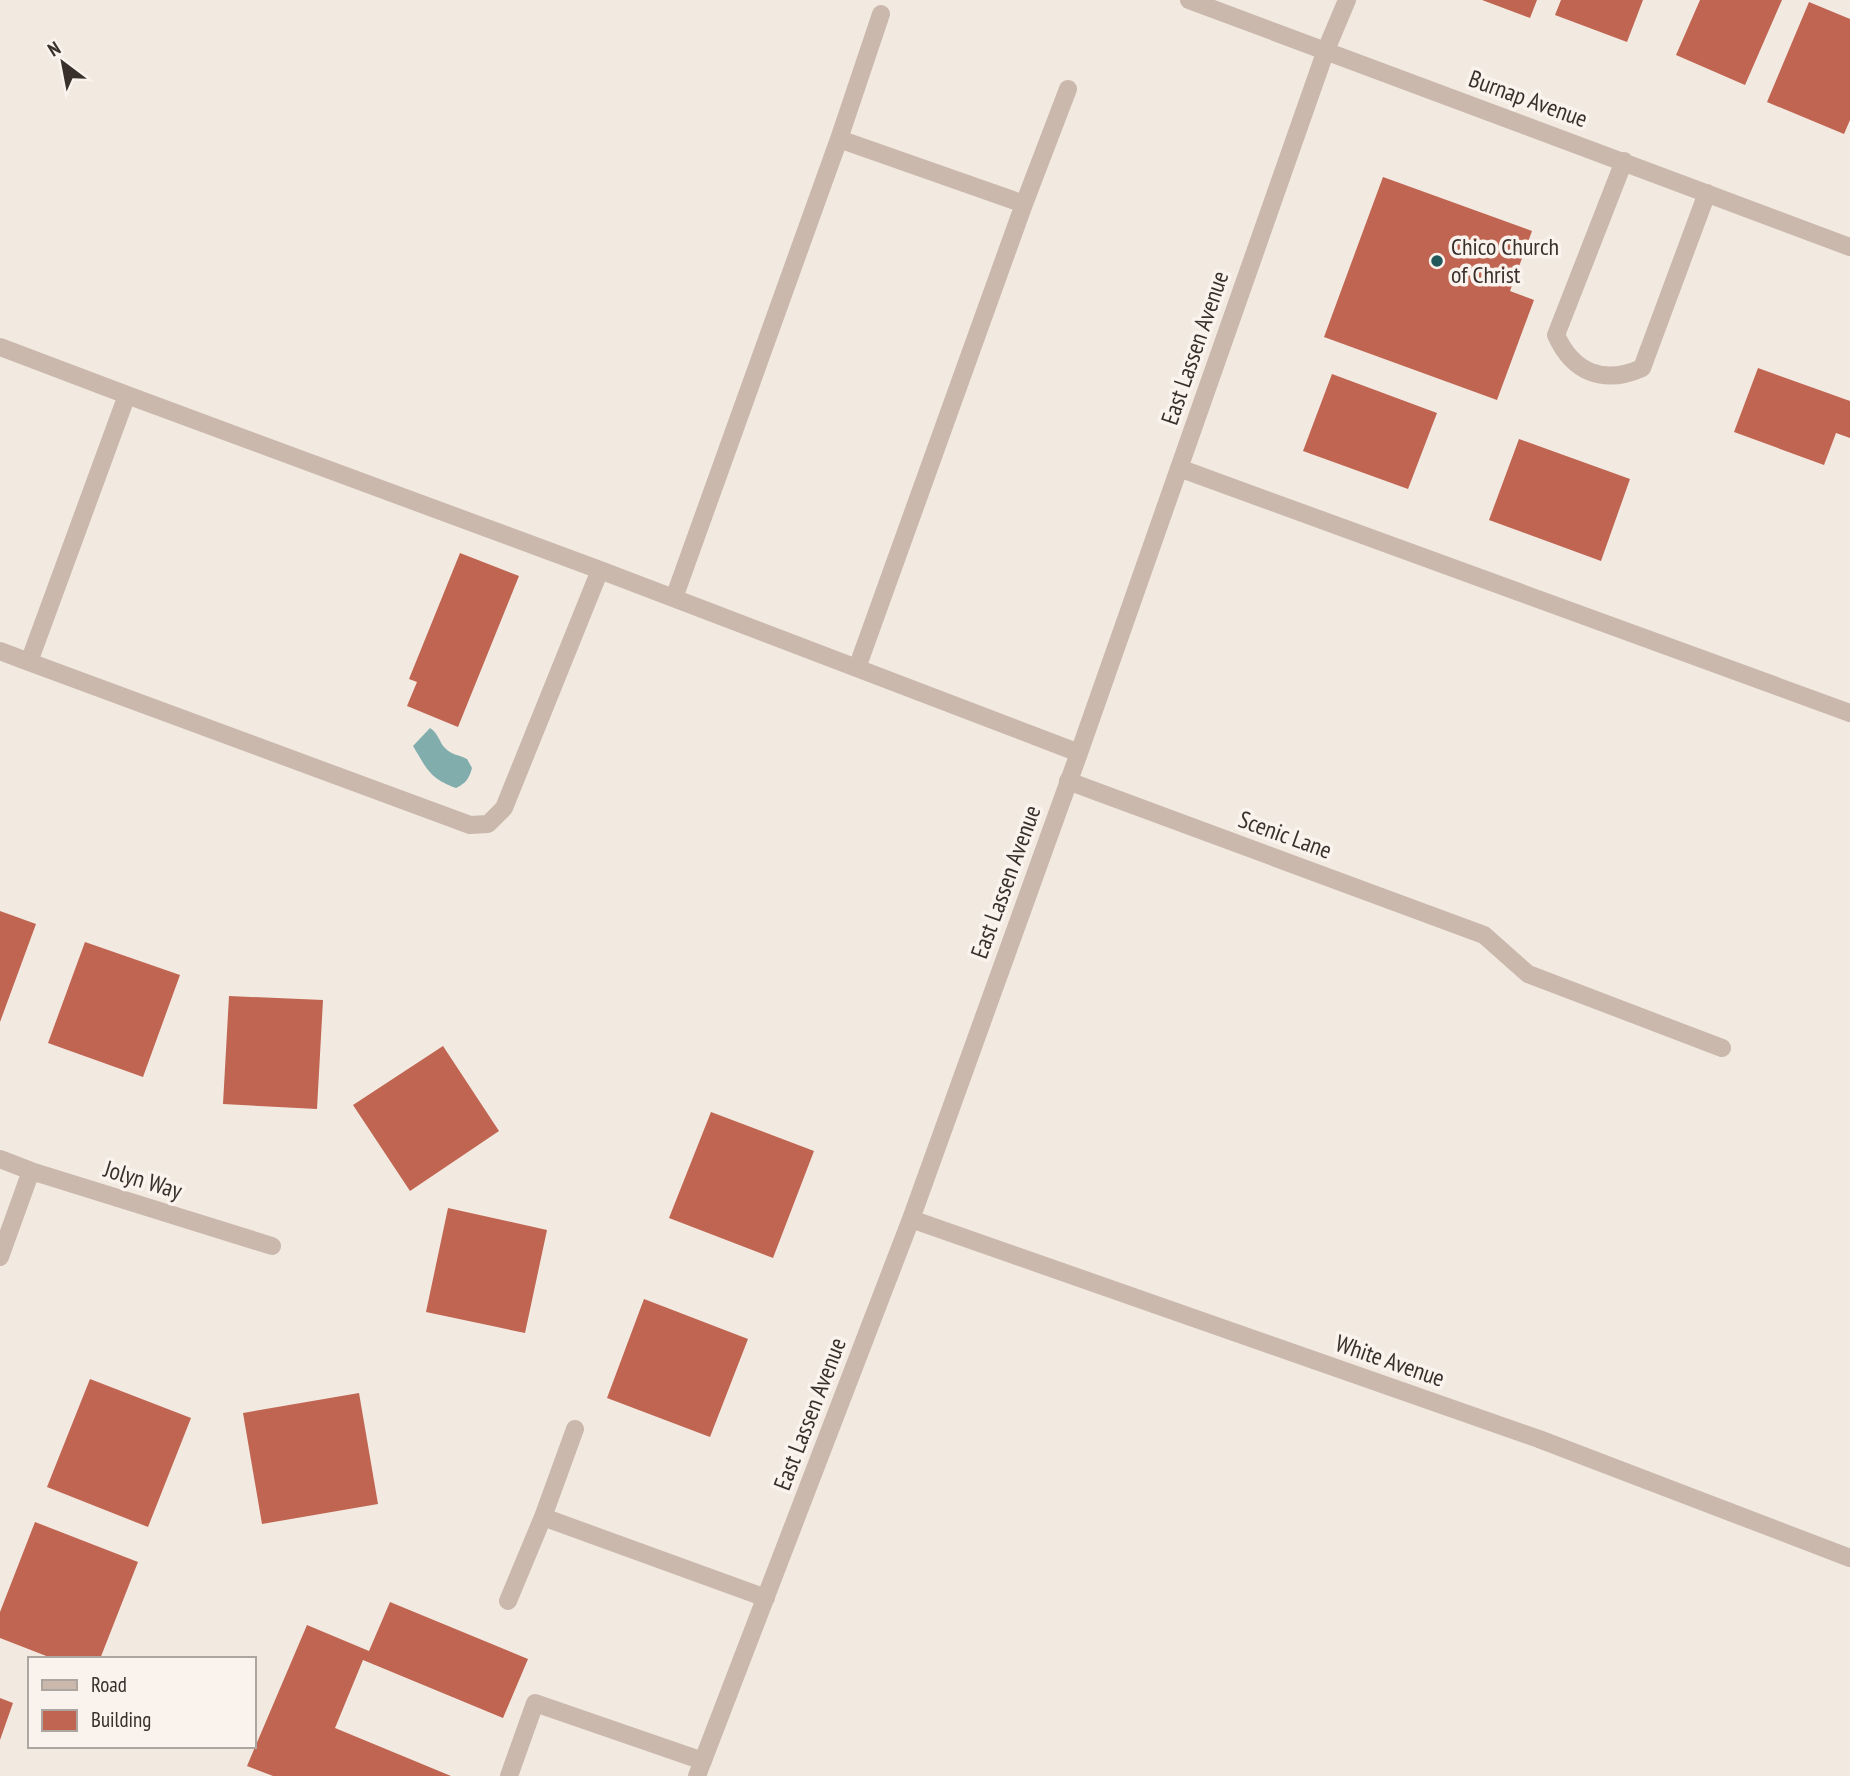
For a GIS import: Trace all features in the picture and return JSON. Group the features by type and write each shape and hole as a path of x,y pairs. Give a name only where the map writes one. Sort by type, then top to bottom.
{"street":[{"name":"Burnap Avenue","path":"1189,0 1850,247"},
{"name":"East Lassen Avenue","path":"700,1768 912,1219 1326,50 1347,0"},
{"path":"674,598 839,139 881,14"},
{"path":"857,668 1068,89"},
{"path":"839,139 1024,204"},
{"path":"1624,162 1556,335 1562,349 1572,360 1598,375 1628,374 1642,368 1706,193"},
{"path":"0,347 600,570 1079,753"},
{"path":"29,662 127,394"},
{"path":"1179,468 1850,713"},
{"path":"0,651 470,825 488,824 504,808 600,570"},
{"name":"Scenic Lane","path":"1069,781 1484,935 1528,974 1722,1048"},
{"name":"Jolyn Way","path":"0,1159 272,1245"},
{"path":"0,1257 32,1171"},
{"name":"White Avenue","path":"912,1219 1539,1439 1850,1558"},
{"path":"508,1601 543,1517 575,1429"},
{"path":"543,1517 766,1598"},
{"path":"509,1776 535,1703 700,1768"}],"water":[{"path":"430,728 447,750 467,759 472,768 467,780 456,788 434,776 413,746"}],"building":[{"path":"1482,0 1537,0 1530,18"},
{"path":"1561,0 1643,0 1627,42 1555,15"},
{"path":"1700,0 1782,0 1745,85 1676,55"},
{"path":"1809,2 1850,19 1850,120 1844,134 1767,102"},
{"name":"Chico Church of Christ","path":"1383,177 1532,231 1510,291 1534,300 1497,400 1324,337"},
{"path":"1758,368 1850,401 1850,438 1836,433 1824,465 1734,432"},
{"path":"1332,374 1437,413 1408,489 1303,451"},
{"path":"1519,439 1630,479 1601,561 1489,520"},
{"path":"460,553 519,576 458,727 407,706 417,682 409,679"},
{"path":"0,911 36,924 0,1022"},
{"path":"85,942 180,975 143,1077 48,1043"},
{"path":"229,996 323,1000 317,1109 223,1104"},
{"path":"443,1046 499,1131 410,1191 353,1105"},
{"path":"711,1112 814,1151 773,1258 669,1218"},
{"path":"448,1208 547,1230 525,1333 426,1312"},
{"path":"644,1299 748,1339 710,1437 607,1398"},
{"path":"90,1379 191,1418 148,1527 47,1487"},
{"path":"359,1393 378,1504 262,1524 243,1413"},
{"path":"35,1522 138,1562 101,1657 49,1657 0,1638 0,1612"},
{"path":"390,1602 528,1659 503,1718 363,1660 335,1728 451,1776 273,1776 247,1766 307,1625 369,1651"},
{"path":"0,1698 13,1703 0,1740"}],"place":[{"name":"Chico Church of Christ","path":"1437,261"}]}
